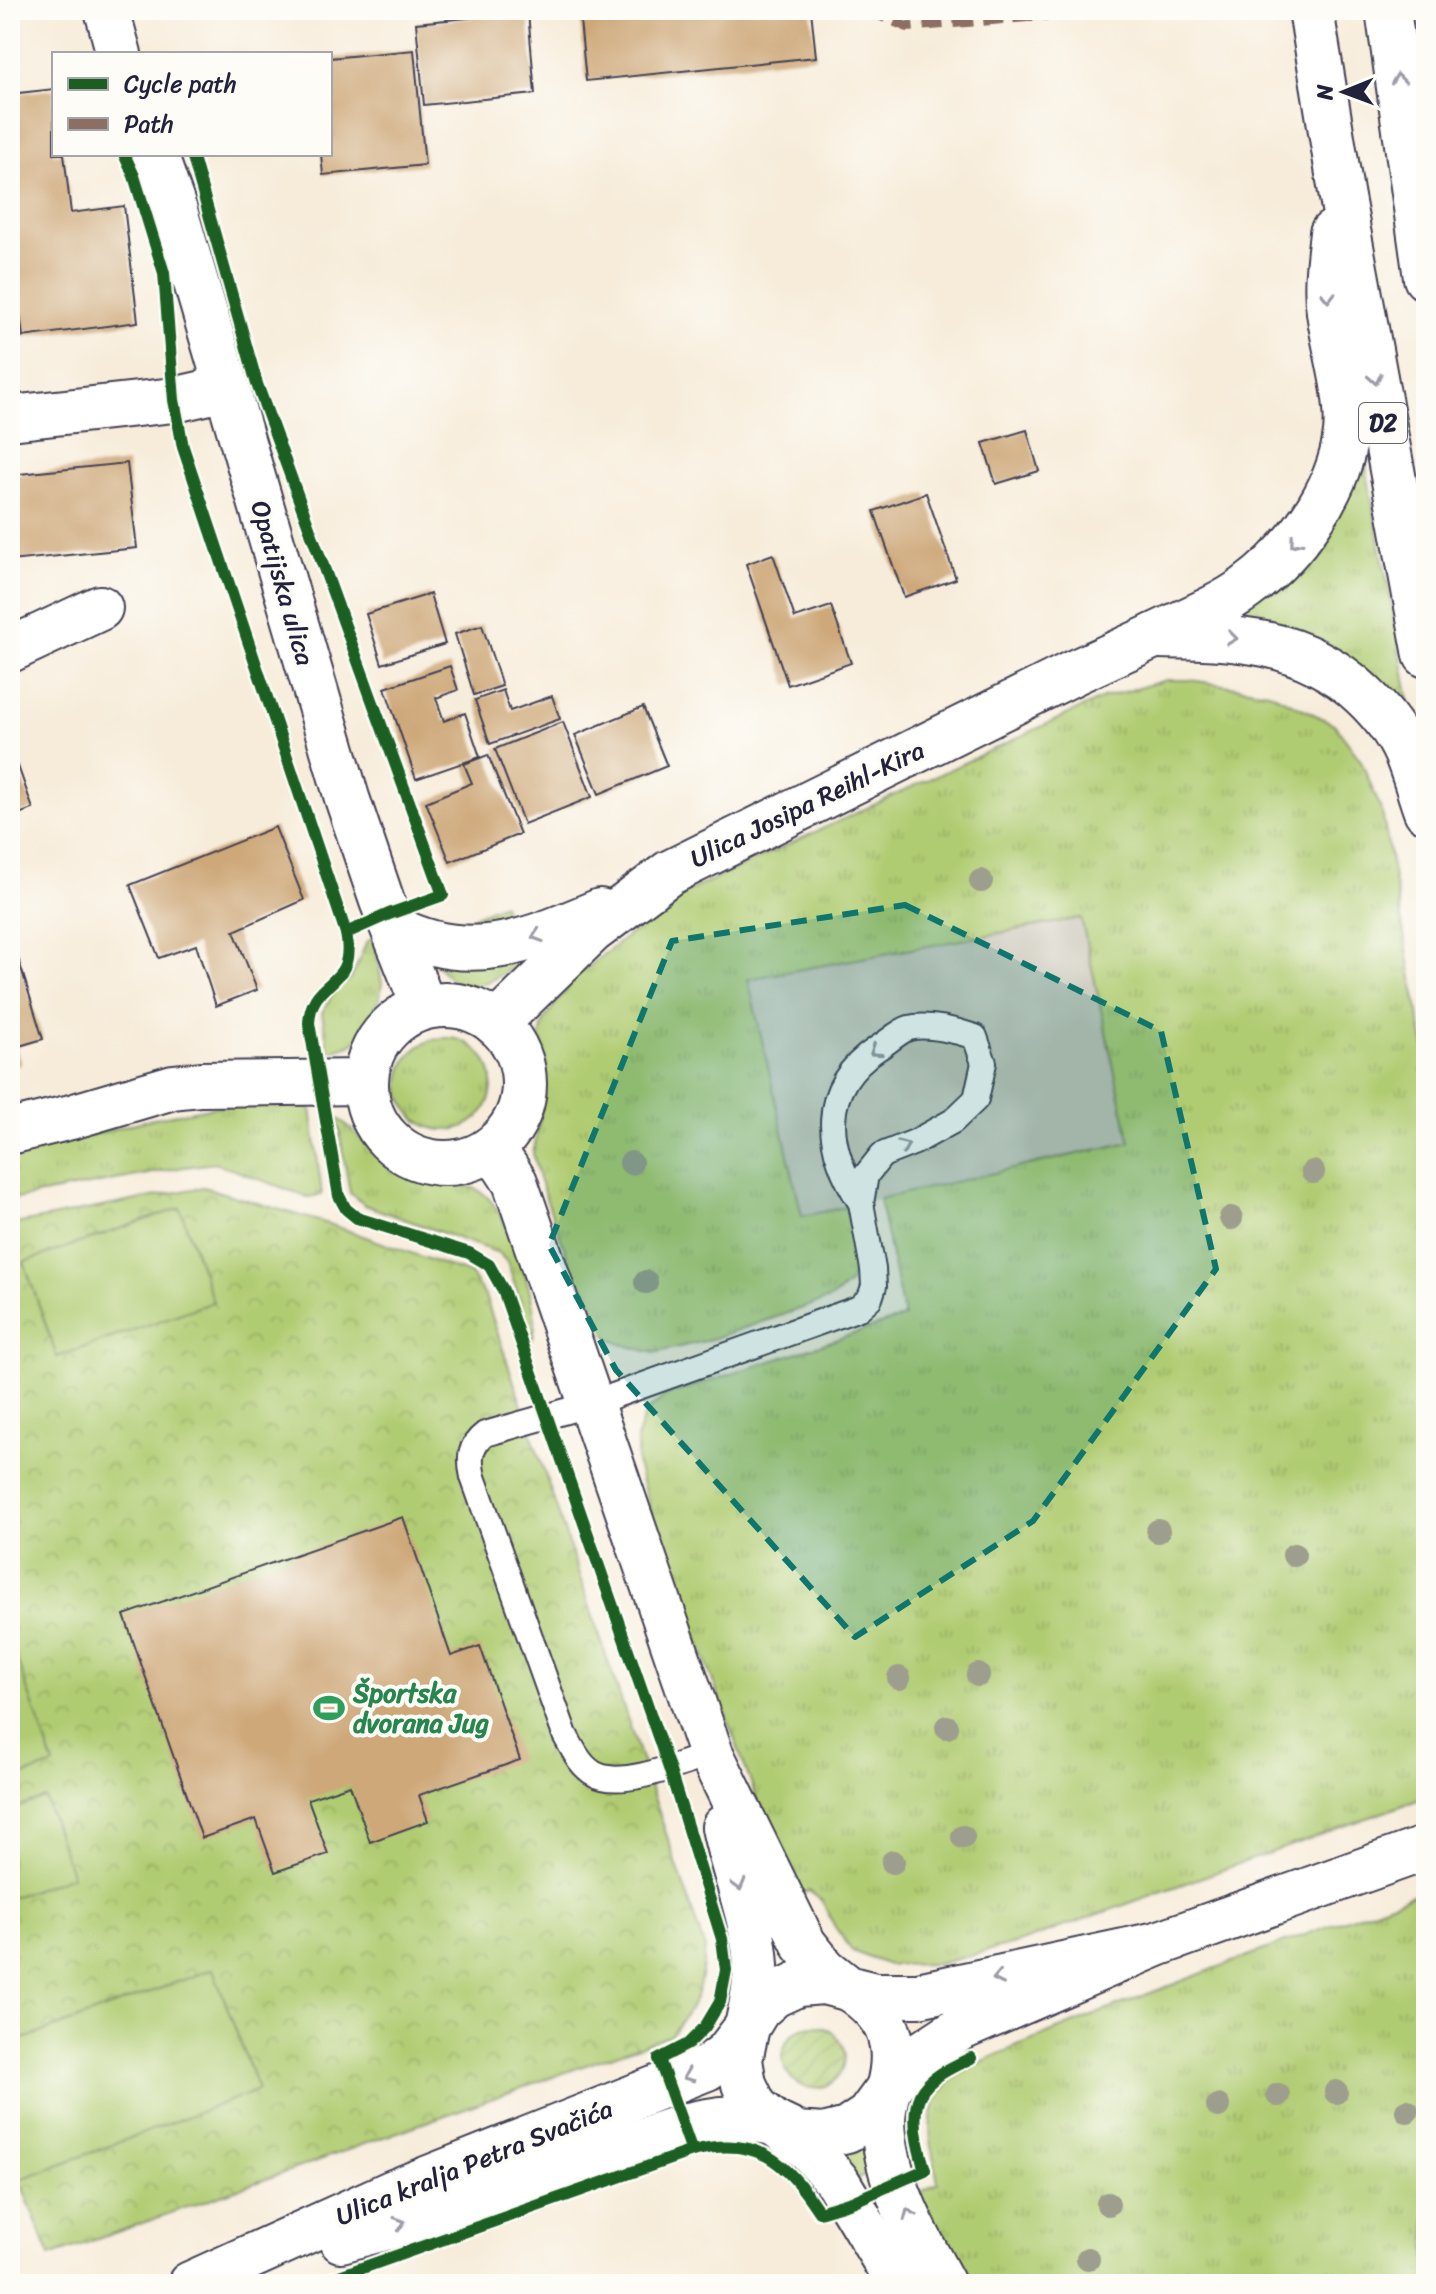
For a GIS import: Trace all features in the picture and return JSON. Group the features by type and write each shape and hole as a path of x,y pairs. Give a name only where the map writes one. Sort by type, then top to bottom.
{"main road":[{"path":"107,10 118,52"},
{"name":"D2","path":"1311,10 1341,192 1426,655"},
{"path":"1388,10 1424,259"},
{"name":"Opatijska ulica","path":"156,156 175,211 347,798 424,1007"},
{"name":"Ulica Josipa Reihl-Kira","path":"496,1024 592,931 669,873 1154,636 1244,589 1280,559 1310,524 1333,478 1346,432 1343,390 1328,310 1332,230 1341,192"},
{"path":"10,418 174,400 226,388"},
{"path":"10,650 100,608"},
{"path":"1154,636 1256,641 1296,651 1341,675 1382,713 1405,751 1426,811"},
{"path":"394,928 435,946 485,948 518,943 635,897"},
{"path":"447,1005 469,1008 496,1024 518,1051 523,1072 524,1095 518,1116 506,1135 489,1150 467,1161 442,1164 417,1160 396,1148 379,1129 368,1107 365,1082 368,1062 383,1035 405,1015 424,1007 447,1005"},
{"path":"10,1132 173,1087 365,1082"},
{"path":"489,1150 515,1182 711,1754 804,1944 824,1969 874,2008 890,2036 894,2057 883,2118 886,2149 909,2217 943,2284"},
{"path":"711,1754 724,1831 745,1907 756,1964 754,1998 740,2060 744,2084 755,2107 810,2150 837,2181 899,2284"},
{"path":"774,2123 797,2134 823,2136 847,2130 880,2104 907,2063 959,2029 1157,1944 1426,1848"},
{"path":"747,2027 758,2009 774,1995 798,1984 823,1982 875,1995 918,1995 1157,1944"},
{"name":"Ulica kralja Petra Svačića","path":"190,2284 391,2193 707,2068 727,2053 747,2027"},
{"name":"Ulica kralja Petra Svačića","path":"190,2284 398,2224 684,2126 738,2116 774,2123"}],"lane":[{"path":"711,1754 669,1768 619,1779 594,1774 579,1760 565,1735 473,1477 471,1450 485,1434 591,1404 859,1308 870,1298 874,1286 861,1203 866,1175 882,1155 915,1142 953,1121 976,1099 984,1063 975,1037 953,1029 909,1028 866,1056 846,1075 833,1109 835,1150 845,1180 861,1203"}],"highlighted area":[{"path":"905,905 1161,1031 1216,1269 1033,1521 855,1637 616,1370 549,1245 672,941"}],"shaded area":[{"path":"1081,918 1130,1142 802,1217 748,979"}],"green space":[{"path":"1357,456 1365,463 1415,732 1229,622"},
{"path":"1166,680 1190,680 1269,692 1334,724 1361,761 1382,812 1426,1055 1426,1797 1018,1943 938,1964 888,1965 852,1951 822,1901 809,1891 793,1896 656,1528 637,1465 637,1436 646,1412 665,1396 904,1317 879,1199 1130,1142 1081,918 748,979 802,1216 846,1207 856,1265 849,1284 832,1298 709,1340 654,1353 621,1344 594,1329 539,1179 533,1153 546,1065 540,1037 544,1020 576,976 680,895 1103,698"},
{"path":"503,904 511,927 482,937 424,919 466,920"},
{"path":"374,939 382,984 379,1000 360,1038 329,1052 322,1013 334,992 352,977 367,941"},
{"path":"434,962 520,962 486,982 466,985 456,982"},
{"path":"446,1038 464,1042 478,1052 488,1066 492,1084 488,1102 478,1116 464,1126 446,1130 428,1126 414,1116 404,1102 400,1084 404,1066 414,1052 428,1042"},
{"path":"226,1105 311,1108 322,1195 308,1197 215,1163 10,1200 10,1156 155,1118"},
{"path":"337,1118 396,1171 418,1179 465,1185 485,1195 494,1205 513,1241 528,1286 535,1325 533,1338 507,1262 499,1253 365,1205 350,1193"},
{"path":"203,1187 332,1225 470,1274 485,1296 705,1949 703,1964 692,2004 670,2035 50,2256 10,2156 10,1225"},
{"path":"180,1208 213,1302 57,1357 24,1262"},
{"path":"16,1657 54,1765 10,1780 10,1659"},
{"path":"45,1798 72,1876 10,1898 10,1810"},
{"path":"1426,1890 1426,2284 964,2284 919,2193 938,2183 930,2124 936,2101 952,2081 992,2057 1096,2014"},
{"path":"213,1969 258,2090 21,2179 10,2150 10,2044"},
{"path":"808,2026 820,2026 836,2035 843,2045 843,2069 836,2079 820,2088 808,2088 788,2074 783,2063 783,2051 797,2031"},
{"path":"869,2137 882,2168 855,2179 836,2152"}],"building":[{"path":"579,10 811,10 816,57 586,81"},
{"path":"528,12 535,94 424,105 416,23"},
{"path":"414,50 425,165 323,175 321,156 332,156 332,58"},
{"path":"52,89 52,156 64,156 71,213 124,206 138,322 23,337 10,233 10,94"},
{"path":"1027,430 1039,471 996,484 983,443"},
{"path":"127,463 137,548 10,561 10,475"},
{"path":"926,493 956,579 904,597 874,511"},
{"path":"773,554 795,618 831,606 851,663 788,685 746,564"},
{"path":"430,594 445,644 382,664 366,614"},
{"path":"482,625 502,686 474,695 455,634"},
{"path":"450,666 458,690 436,698 444,721 465,713 480,757 416,779 385,688"},
{"path":"503,690 510,711 552,696 560,719 490,744 475,700"},
{"path":"643,707 667,766 599,794 575,735"},
{"path":"563,722 592,797 524,824 495,749"},
{"path":"10,743 33,809 10,817"},
{"path":"488,755 520,834 450,862 426,802 472,783 464,764"},
{"path":"275,827 304,900 234,931 257,990 216,1006 196,945 159,958 130,885"},
{"path":"15,948 43,1039 16,1047 21,1065 10,1068 10,949"},
{"name":"Športska dvorana Jug","path":"403,1517 451,1656 480,1646 520,1760 419,1795 428,1821 370,1842 350,1785 308,1799 328,1854 275,1872 256,1819 202,1838 124,1615"}],"marked path":[{"path":"867,10 907,27 1051,15 1055,10"}],"cycle path":[{"path":"125,156 164,273 174,400 183,447 346,933 348,952 345,965 317,997 309,1023 339,1196 346,1209 357,1218 469,1253 489,1265 503,1290 669,1768 722,1939 726,1970 720,2002 705,2027 688,2044 659,2059 692,2151"},
{"path":"193,156 257,384 443,895 346,933"},
{"path":"317,2284 692,2151 715,2147 734,2146 767,2156 794,2178 819,2212 852,2202 925,2170 915,2123 920,2095 936,2077 971,2058"}],"place":[{"name":"Športska dvorana Jug","path":"329,1708"}]}
